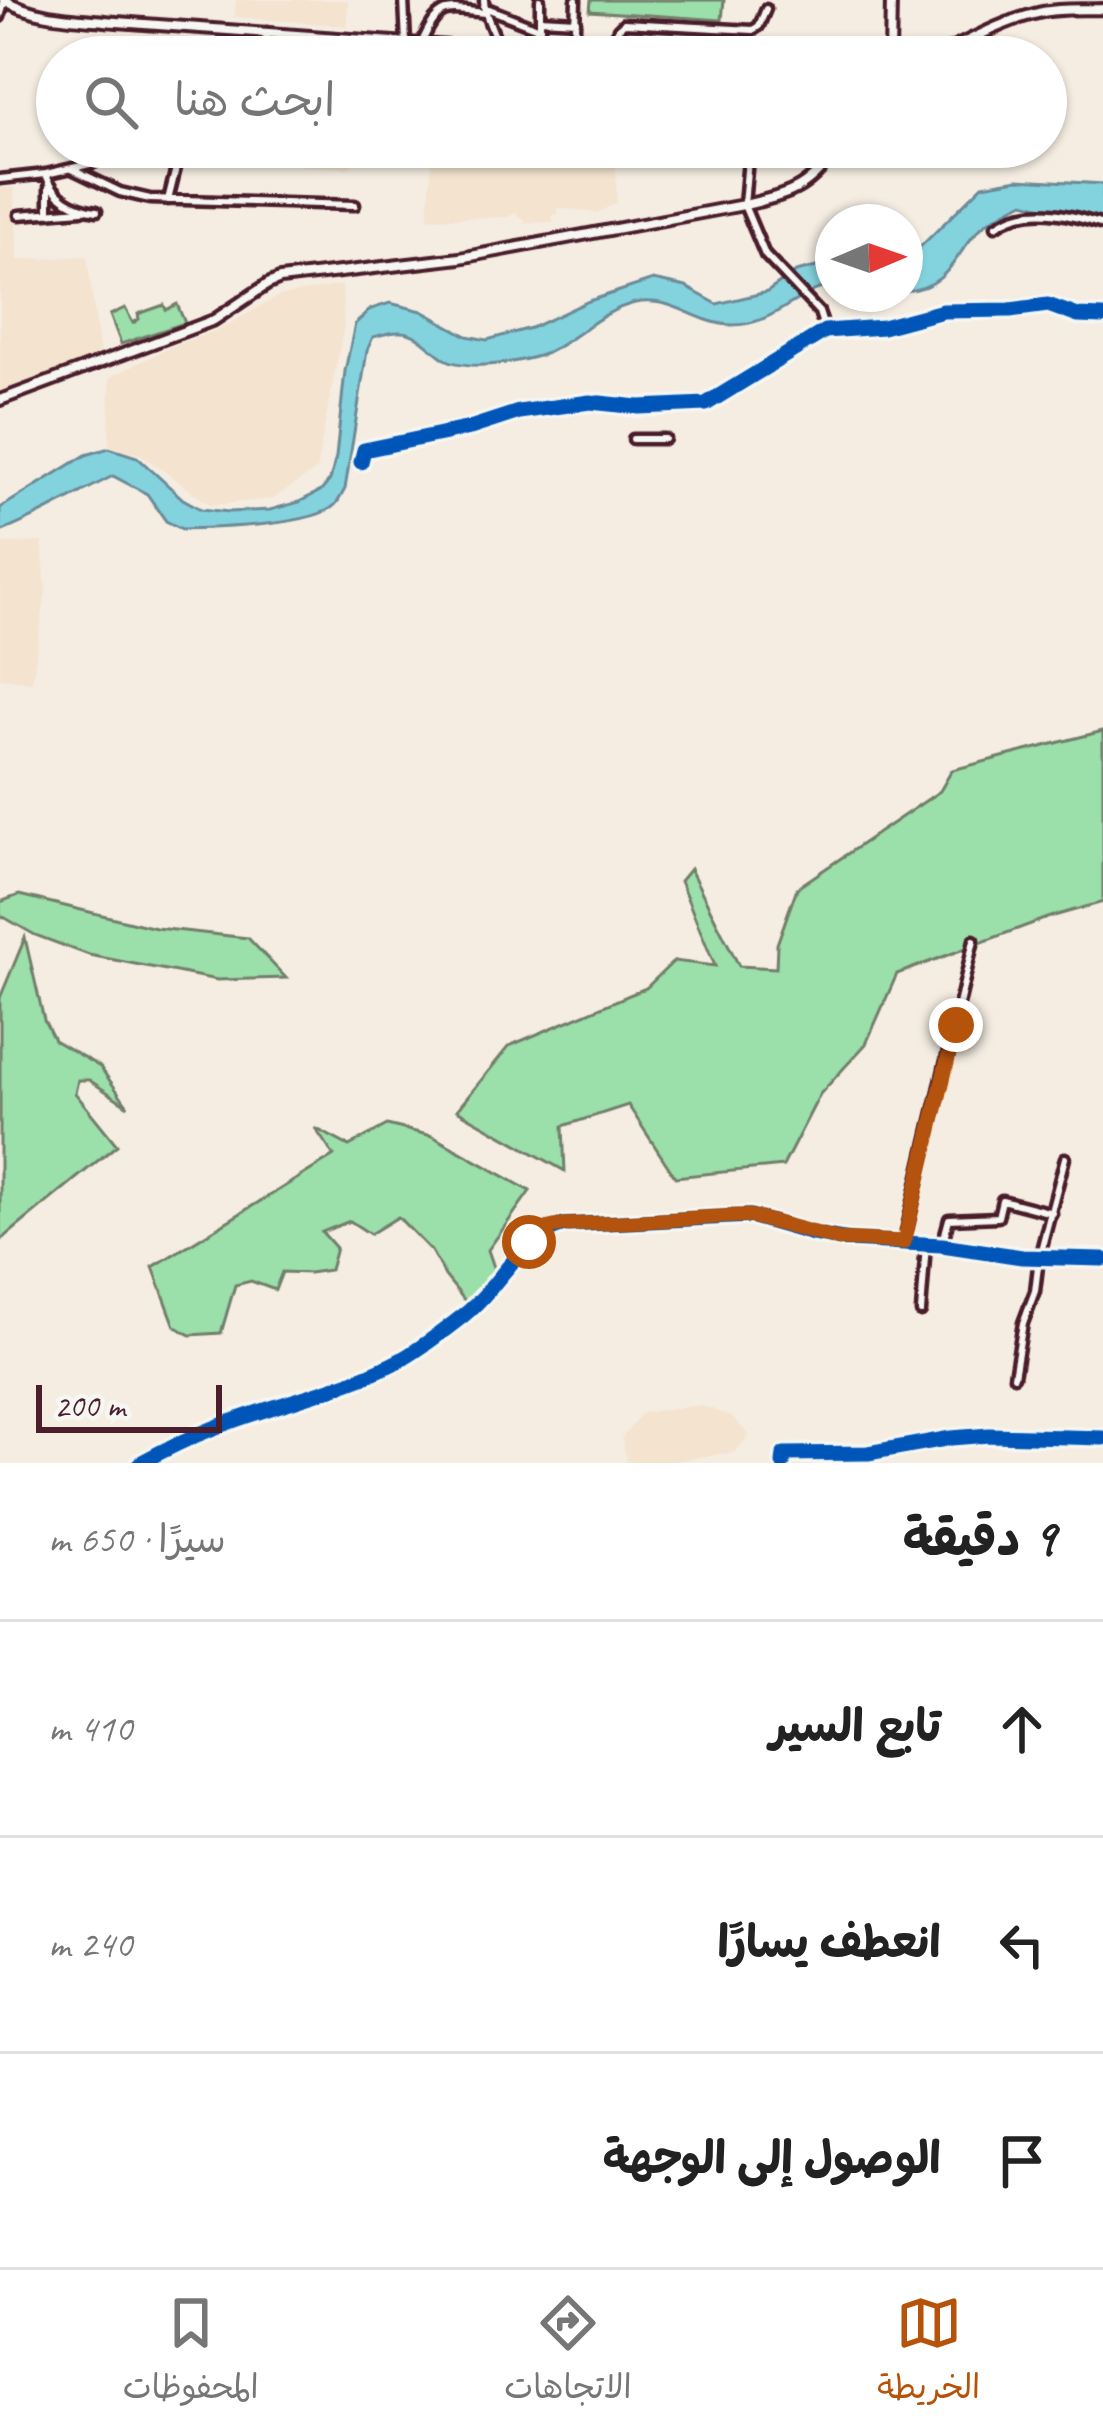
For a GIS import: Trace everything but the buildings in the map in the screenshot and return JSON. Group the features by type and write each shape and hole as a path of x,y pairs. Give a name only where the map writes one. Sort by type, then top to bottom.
{"main road":[{"path":"5,0 44,14 316,36"},
{"path":"888,36 891,0"},
{"path":"978,36 1033,14 1103,9"},
{"path":"0,400 214,320 280,279 460,259 744,205 793,193 821,168"}],"street":[{"path":"0,17 5,0"},
{"path":"404,0 406,36"},
{"path":"536,36 540,0"},
{"path":"575,36 576,0"},
{"path":"424,36 429,22 457,5 484,7 540,24 576,21"},
{"path":"484,7 496,36"},
{"path":"616,36 623,23 753,30 766,9"},
{"path":"268,32 268,36"},
{"path":"0,179 47,178 76,168"},
{"path":"168,200 176,168"},
{"path":"747,168 744,205 771,264 819,312 826,331"},
{"path":"72,169 120,192 168,200 356,205"},
{"path":"47,178 60,196 85,210"},
{"path":"47,178 50,213"},
{"path":"20,215 97,212"},
{"path":"996,226 1028,212 1103,225"},
{"path":"362,461 364,450 470,428 519,412 590,402 639,407 706,404 826,331 883,326 943,311 1048,305 1078,316 1103,317"},
{"path":"632,439 664,439"},
{"path":"904,1242 974,940"},
{"path":"1014,1376 1065,1158"},
{"path":"942,1245 949,1219 998,1217 1002,1200 1052,1213"},
{"path":"140,1463 215,1427 402,1359 463,1316 529,1242 549,1228 586,1222 750,1216 838,1239 942,1245 1039,1258 1103,1258"},
{"path":"921,1312 926,1244"},
{"path":"783,1463 784,1454 848,1455 988,1435 1103,1438"},
{"path":"886,1463 890,1450"}],"shaded area":[{"path":"236,0 348,0 347,26 234,17"},
{"path":"431,168 616,168 617,202 598,213 558,208 553,222 525,223 517,212 507,217 428,218"},
{"path":"0,188 14,188 18,260 87,256 100,354 21,392 0,394"},
{"path":"342,285 344,325 316,470 273,499 211,505 140,454 109,448 110,377 220,329 279,296"},
{"path":"42,542 46,591 32,682 0,678 0,544"},
{"path":"701,1405 732,1417 749,1435 735,1452 627,1463 622,1438 642,1413"}],"green space":[{"path":"591,0 724,0 722,20 590,11"},
{"path":"177,304 185,323 121,344 110,315 125,308 133,323 138,314"},
{"path":"1103,731 1103,902 897,974 866,1044 820,1094 783,1166 675,1177 628,1105 563,1126 565,1171 457,1110 509,1046 646,988 674,961 715,966 680,881 690,869 739,966 776,968 777,944 797,888 940,791 952,770"},
{"path":"19,895 156,928 248,938 286,978 217,980 89,955 35,935 0,915 0,902"},
{"path":"25,938 44,1020 54,1040 100,1067 128,1106 89,1080 78,1080 75,1093 117,1145 0,1241 0,998"},
{"path":"387,1125 432,1136 530,1191 488,1250 498,1279 470,1307 431,1251 398,1217 370,1234 350,1221 322,1232 336,1248 330,1270 282,1272 275,1290 251,1281 235,1285 221,1333 190,1335 175,1326 153,1267 334,1156 315,1128 349,1146"}],"water":[{"path":"1018,179 1103,184 1103,227 1024,202 983,226 943,275 923,287 923,244 983,185"},
{"path":"815,267 815,291 761,319 732,325 661,303 635,303 611,312 547,353 507,363 451,361 408,333 373,337 345,489 324,512 262,524 182,529 166,521 147,494 113,476 0,532 0,508 86,455 109,448 137,457 201,509 270,510 322,490 336,457 355,324 371,309 390,303 422,311 467,336 487,340 531,328 589,301 653,280 686,287 717,304 767,292 796,272"}],"cycle path":[{"path":"361,462 364,450 470,428 519,412 590,402 639,407 706,404 825,331 883,327 943,311 1048,305 1078,316 1103,317"},
{"path":"140,1463 204,1432 358,1379 404,1358 477,1304 534,1241 564,1225 750,1216 849,1240 942,1245 1022,1257 1103,1259"},
{"path":"783,1463 784,1454 868,1453 989,1435 1103,1438"}],"route":[{"path":"529,1242 549,1228 586,1222 737,1216 838,1239 904,1242 956,1025"}]}
